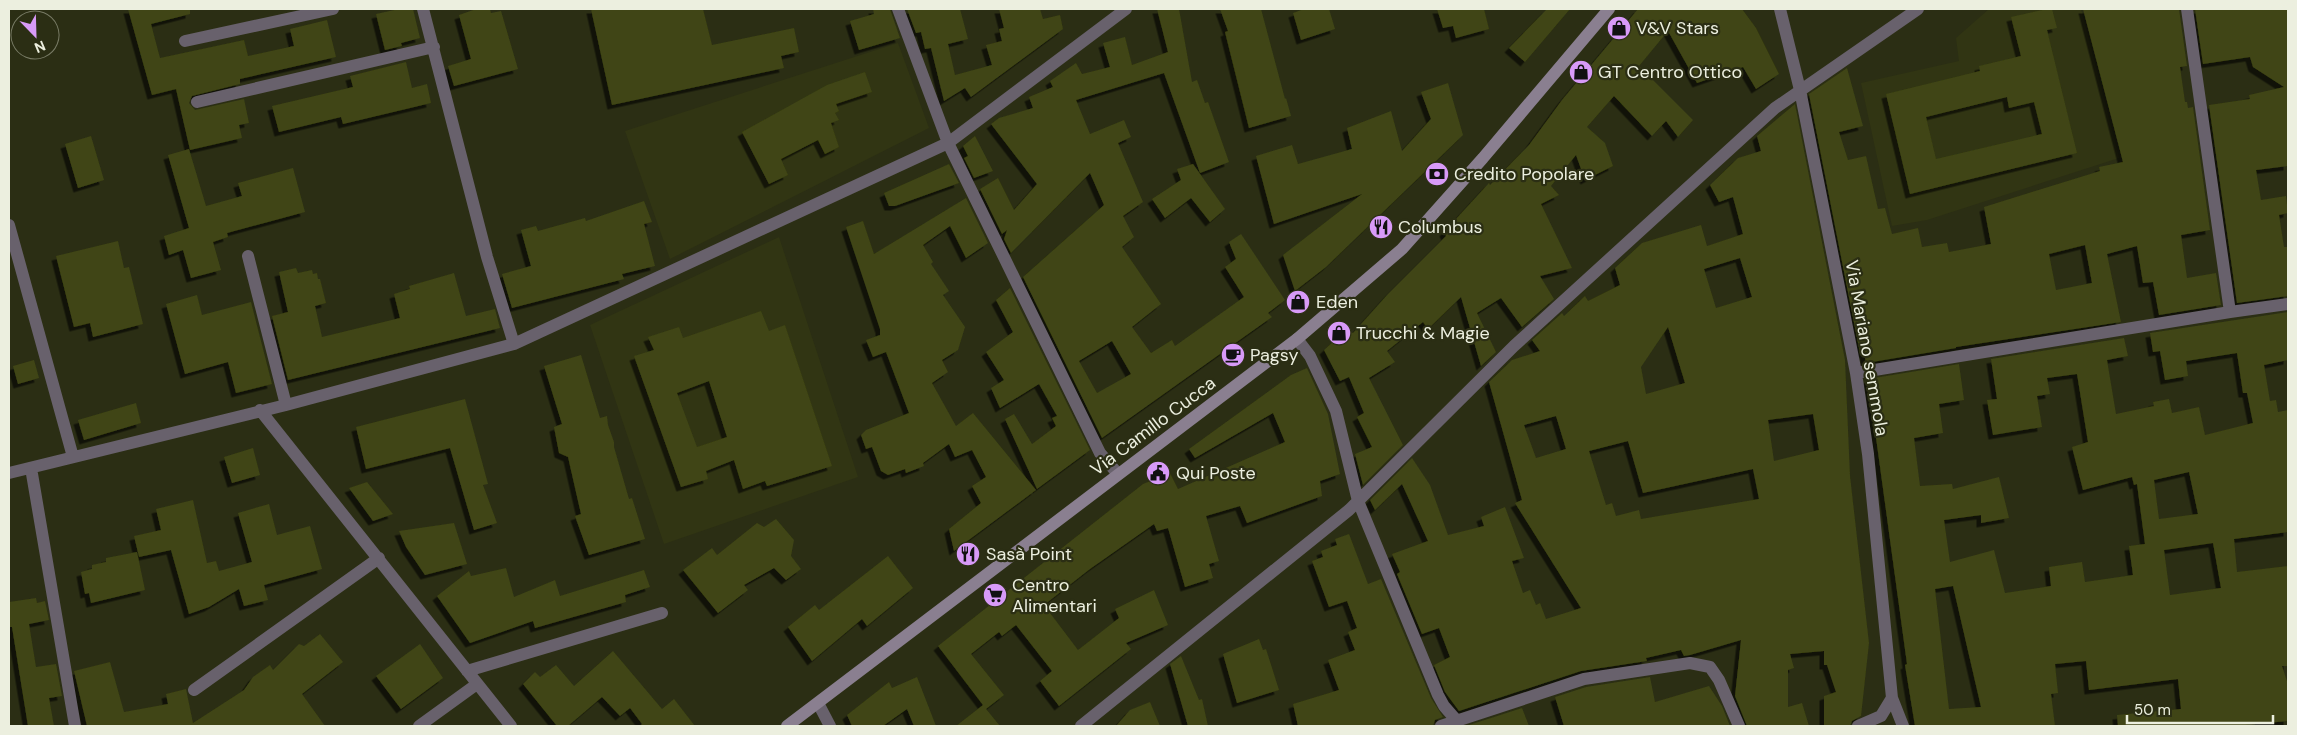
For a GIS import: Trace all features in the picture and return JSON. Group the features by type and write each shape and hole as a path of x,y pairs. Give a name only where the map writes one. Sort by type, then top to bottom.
{"street":[{"path":"185,41 333,9"},
{"path":"423,9 487,256 514,344"},
{"path":"898,9 948,143 1100,453 1118,474"},
{"path":"9,474 514,344 948,143 1126,9"},
{"name":"Via Camillo Cucca","path":"788,726 1297,339 1402,249 1483,158 1500,135 1609,9"},
{"name":"Via Mariano semmola","path":"1780,9 1800,90 1856,373 1868,454 1892,698 1902,726"},
{"path":"1080,726 1358,501 1514,346 1775,108 1918,9"},
{"path":"2188,9 2230,312"},
{"path":"197,102 434,47"},
{"path":"9,225 73,458"},
{"path":"248,256 286,404"},
{"path":"1856,373 2288,304"},
{"path":"1297,339 1314,363 1336,411 1358,501 1438,695 1444,706 1457,721"},
{"path":"260,410 511,726"},
{"path":"31,468 75,726"},
{"path":"194,690 379,558"},
{"path":"467,671 662,613"},
{"path":"1441,726 1584,679 1690,663 1710,667 1720,680 1739,726"},
{"path":"419,726 477,684"},
{"path":"1858,726 1881,716 1892,698"},
{"path":"818,703 830,726"}],"shaded area":[{"path":"1989,9 2081,9 2119,158 1927,220 1892,226 1861,83 1959,61 1956,38"},
{"path":"898,43 929,128 670,259 625,131"},
{"path":"779,237 858,477 664,544 590,325"}],"building":[{"path":"128,9 190,9 190,14 151,24 160,58 244,40 248,56 294,46 290,29 327,20 336,57 240,79 240,84 192,96 189,103 195,110 244,99 249,123 239,125 242,138 190,150 176,89 152,95"},
{"path":"399,9 413,9 420,38 401,43 402,46 385,50 376,14"},
{"path":"476,9 490,9 491,13 501,11 518,69 454,86 448,66 471,59 459,15"},
{"path":"591,9 703,9 712,45 794,28 799,52 781,56 784,68 612,105"},
{"path":"873,9 890,9 900,38 859,50 850,21 874,14"},
{"path":"907,9 960,9 968,39 948,44 955,75 992,65 986,45 1002,41 999,29 1004,28 999,9 1040,9 1043,19 1060,15 1063,29 971,97 965,88 944,101 931,48 925,49 921,32 916,33"},
{"path":"1157,9 1179,9 1192,82 1197,80 1205,103 1208,102 1229,162 1200,173 1164,73 1076,100 1090,134 1124,120 1131,137 1118,143 1143,202 1123,216 1134,237 1122,247 1161,304 1132,327 1151,353 1172,340 1175,346 1244,297 1225,267 1236,259 1229,242 1241,234 1285,300 1268,313 1272,317 1102,438 1023,277 1104,205 1090,173 1011,253 1004,239 1007,230 1002,234 980,189 998,178 1014,210 1037,184 991,124 999,118 1033,108 1029,97 1053,87 1050,81 1076,63 1082,74 1110,67 1103,43 1125,37 1132,65 1168,52","holes":["1112,341 1131,374 1097,393 1079,361"]},
{"path":"1220,9 1261,9 1291,116 1249,128 1225,32 1228,31"},
{"path":"1304,9 1329,9 1335,29 1301,40 1293,13"},
{"path":"1437,9 1484,9 1489,29 1456,38 1453,26 1443,28"},
{"path":"1547,9 1570,9 1525,62 1509,48"},
{"path":"1638,9 1742,9 1756,28 1779,74 1756,89 1743,67 1697,83 1668,31 1639,66 1693,120 1678,137 1666,121 1652,136 1614,96 1587,127 1605,143 1613,166 1585,180 1576,155 1551,186 1559,195 1541,204 1572,268 1540,276 1554,299 1522,327 1501,298 1477,313 1496,352 1481,366 1461,297 1428,329 1423,322 1387,351 1395,362 1369,378 1403,445 1363,485 1355,454 1372,447 1357,417 1364,413 1349,377 1340,381 1324,350 1346,330 1353,333 1388,294 1446,236 1444,232 1489,183 1490,185 1529,145 1562,100"},
{"path":"2052,9 2057,28 2047,30 2077,153 1910,194 1886,94 1980,71 1979,66 2021,56 2011,17","holes":["2007,97 2009,108 2034,102 2042,134 1936,159 1926,117"]},
{"path":"2083,9 2179,9 2187,66 2180,67 2185,102 2187,102 2188,108 2193,107 2210,230 2181,235 2187,278 2216,273 2221,305 2159,315 2153,282 2143,283 2137,246 2107,254 2121,322 1956,347 1866,363 1864,353 1860,353 1809,94 1847,68 1863,126 1839,132 1848,160 1866,156 1878,209 1885,208 1892,234 1918,228 1922,247 1947,243 1949,252 1991,244 1984,207 2100,171 2099,167 2123,162","holes":["2085,245 2092,283 2056,290 2049,254"]},
{"path":"2195,9 2288,9 2288,166 2256,170 2261,200 2286,196 2288,213 2279,215 2284,247 2288,247 2288,296 2237,303 2209,105 2250,99 2249,95 2284,87 2253,67 2250,57 2203,64"},
{"path":"406,62 412,88 427,84 431,103 343,124 341,117 279,132 272,106 353,87 350,76"},
{"path":"865,72 872,92 836,104 839,111 835,113 839,120 831,123 839,147 825,154 818,140 781,159 788,175 769,184 742,132 827,85"},
{"path":"1448,83 1463,135 1326,267 1295,291 1283,255 1362,194 1274,224 1256,156 1292,145 1298,164 1352,149 1347,128 1391,111 1402,151 1431,119 1421,92"},
{"path":"1795,104 1845,360 1850,476 1869,643 1861,716 1852,721 1850,726 1824,726 1824,696 1836,692 1827,665 1824,665 1824,651 1790,654 1794,668 1788,670 1788,707 1802,703 1809,726 1747,726 1735,696 1741,640 1690,655 1684,656 1681,650 1646,658 1647,661 1581,671 1459,711 1445,692 1434,665 1450,657 1439,628 1422,634 1397,574 1400,572 1392,554 1428,541 1402,484 1375,510 1370,500 1412,458 1430,485 1448,535 1484,526 1481,517 1505,507 1524,558 1512,561 1523,593 1530,590 1536,605 1540,603 1546,619 1581,608 1515,503 1522,500 1489,382 1512,360 1540,351 1532,340 1562,313 1564,316 1585,296 1588,301 1620,285 1615,268 1642,243 1701,225 1707,246 1743,234 1733,197 1719,202 1710,185 1738,158 1761,151 1757,136","holes":["1740,258 1752,297 1716,308 1704,269","1668,327 1685,383 1646,394 1641,367","1813,414 1819,450 1774,461 1768,420","1556,416 1566,449 1536,458 1524,425","1628,441 1643,493 1753,469 1759,499 1641,519 1639,510 1616,516 1612,503 1606,505 1589,451"]},
{"path":"91,136 104,180 78,188 65,144"},
{"path":"975,136 993,171 974,178 964,158 968,156 963,146"},
{"path":"189,149 206,206 242,196 238,183 293,168 305,212 227,233 228,237 213,242 221,270 191,278 183,250 169,255 164,236 189,228 168,155"},
{"path":"949,164 959,183 895,206 889,206 884,193"},
{"path":"1193,164 1225,209 1210,222 1191,198 1165,218 1152,199 1181,180 1177,169"},
{"path":"966,198 988,243 966,258 950,226 923,245 933,262 931,264 949,291 943,295 965,327 958,350 942,360 948,372 932,383 956,426 973,413 1036,490 954,551 949,529 981,503 972,486 986,477 972,450 955,457 949,444 923,463 924,466 906,473 905,469 888,475 881,471 872,447 866,449 861,435 866,430 909,413 886,352 873,357 866,340 880,335 880,329 846,227 863,221 874,254"},
{"path":"644,201 652,222 644,224 655,266 622,274 624,279 512,308 502,274 531,266 521,230 536,226 538,231 585,218 586,221"},
{"path":"118,241 124,268 129,267 143,324 93,337 90,323 74,327 56,256"},
{"path":"296,268 298,273 312,270 313,274 317,273 318,279 320,279 326,303 315,306 322,337 400,318 394,294 410,289 409,286 454,273 466,316 495,309 500,328 288,380 272,316 288,312 279,272"},
{"path":"1010,288 1090,450 1037,489 1005,419 1014,414 1032,444 1056,426 1052,418 1057,416 1039,384 1000,408 991,388 1004,380 986,352 1013,332 996,300"},
{"path":"197,295 202,315 251,302 272,384 236,393 228,362 185,374 166,304"},
{"path":"761,311 769,331 785,325 832,466 767,486 765,481 743,489 734,460 706,471 708,479 681,487 634,356 654,350 648,337 679,327 683,338","holes":["709,381 727,437 697,447 677,393"]},
{"path":"2288,312 2288,360 2264,365 2270,401 2276,400 2278,412 2288,410 2288,532 2234,539 2237,572 2288,566 2288,666 2282,666 2288,684 2288,721 2234,726 2118,726 2117,715 2181,709 2178,679 2089,690 2086,661 2055,664 2058,693 2051,694 2055,726 1915,726 1905,665 1907,664 1868,379 1959,364 1964,400 1939,404 1943,433 1914,438 1920,486 1952,484 1953,489 1999,477 2009,518 1981,523 1981,515 1944,520 1950,562 1994,550 2005,593 2051,586 2049,567 2082,562 2085,582 2133,575 2129,546 2145,544 2137,484 2134,485 2132,477 2083,490 2072,447 2088,442 2077,374 2047,378 2050,394 2037,396 2042,427 1993,435 1987,400 1997,399 1991,359 2124,338 2128,356 2107,360 2116,414 2154,406 2153,402 2169,399 2172,413 2199,407 2205,435 2253,423 2247,393 2243,393 2237,353 2186,361 2188,376 2165,380 2160,351 2153,352 2150,333","holes":["2189,472 2198,514 2159,519 2154,480","2213,543 2221,588 2170,595 2164,550","1953,586 1981,707 1949,709 1935,589"]},
{"path":"581,355 600,418 607,416 629,499 632,498 645,539 589,555 575,516 581,514 568,457 559,453 554,427 562,424 544,366"},
{"path":"34,360 39,378 18,384 13,366"},
{"path":"1307,368 1328,414 1340,474 1320,481 1322,496 1247,523 1240,506 1206,516 1219,561 1209,564 1213,578 1185,587 1168,528 1157,531 1154,524 1090,569 1044,605 1078,650 1119,618 1115,609 1154,590 1168,625 1126,643 1131,649 1059,706 1040,681 1052,671 1016,625 1002,636 999,632 971,654 1004,695 986,709 1000,726 956,726 983,705 938,646 1143,484 1170,473 1178,489 1285,442 1273,413 1195,458 1189,449 1291,375"},
{"path":"465,399 488,484 483,485 497,523 474,530 450,448 366,469 356,427"},
{"path":"136,403 141,423 84,440 78,420"},
{"path":"253,448 260,475 232,483 224,457"},
{"path":"367,482 393,514 373,521 349,488"},
{"path":"193,500 207,563 216,561 219,571 252,562 238,513 269,504 277,535 310,526 322,569 264,585 268,600 244,606 239,589 209,607 189,614 171,550 139,557 134,536 161,530 156,509"},
{"path":"776,519 794,540 791,556 801,569 786,580 774,568 744,585 748,590 718,613 683,570 712,548 717,555 757,523 764,527"},
{"path":"454,523 467,564 425,575 406,547 399,531"},
{"path":"1349,534 1368,584 1381,579 1431,698 1443,717 1435,720 1433,726 1298,726 1293,704 1339,690 1328,660 1355,650 1348,632 1357,628 1347,601 1329,607 1312,561 1323,557 1321,551 1337,545 1335,539"},
{"path":"137,552 145,590 91,603 89,593 85,594 81,572 92,569 92,565 106,562 106,558"},
{"path":"888,556 913,588 867,626 862,619 812,661 788,627 815,605 819,610"},
{"path":"506,568 514,597 555,580 560,596 644,570 650,587 625,595 626,602 535,628 533,621 470,643 437,596 469,571 471,576"},
{"path":"36,598 37,603 45,601 49,620 29,624 36,667 56,664 62,696 49,698 54,726 28,726 12,627 9,627 9,602"},
{"path":"320,634 343,662 302,694 325,726 87,726 74,671 110,662 124,712 168,704 166,694 186,689 193,723 244,690 253,677 270,665 273,670 299,644 304,646"},
{"path":"1259,639 1263,650 1266,649 1279,690 1237,703 1223,654"},
{"path":"420,644 443,678 401,709 376,676"},
{"path":"613,651 662,709 674,699 695,726 640,726 642,724 630,708 620,716 602,697 568,726 557,726 523,684 535,672 540,677 556,665 574,686"},
{"path":"1181,656 1199,700 1202,699 1208,726 1188,726 1170,664"},
{"path":"917,677 936,726 914,726 907,709 883,726 852,726 847,715 889,682 892,688"},
{"path":"1650,677 1655,702 1709,686 1722,706 1730,726 1564,726 1555,697 1586,687"},
{"path":"1150,702 1160,726 1116,726 1130,710"},
{"path":"1522,708 1529,726 1466,726"}],"place":[{"name":"V&V Stars","path":"1619,28"},
{"name":"GT Centro Ottico","path":"1581,72"},
{"name":"Credito Popolare","path":"1437,174"},
{"name":"Columbus","path":"1381,227"},
{"name":"Eden","path":"1298,302"},
{"name":"Trucchi & Magie","path":"1339,333"},
{"name":"Pagsy","path":"1233,355"},
{"name":"Qui Poste","path":"1158,473"},
{"name":"Sasà Point","path":"968,554"},
{"name":"Centro Alimentari","path":"995,595"}]}
